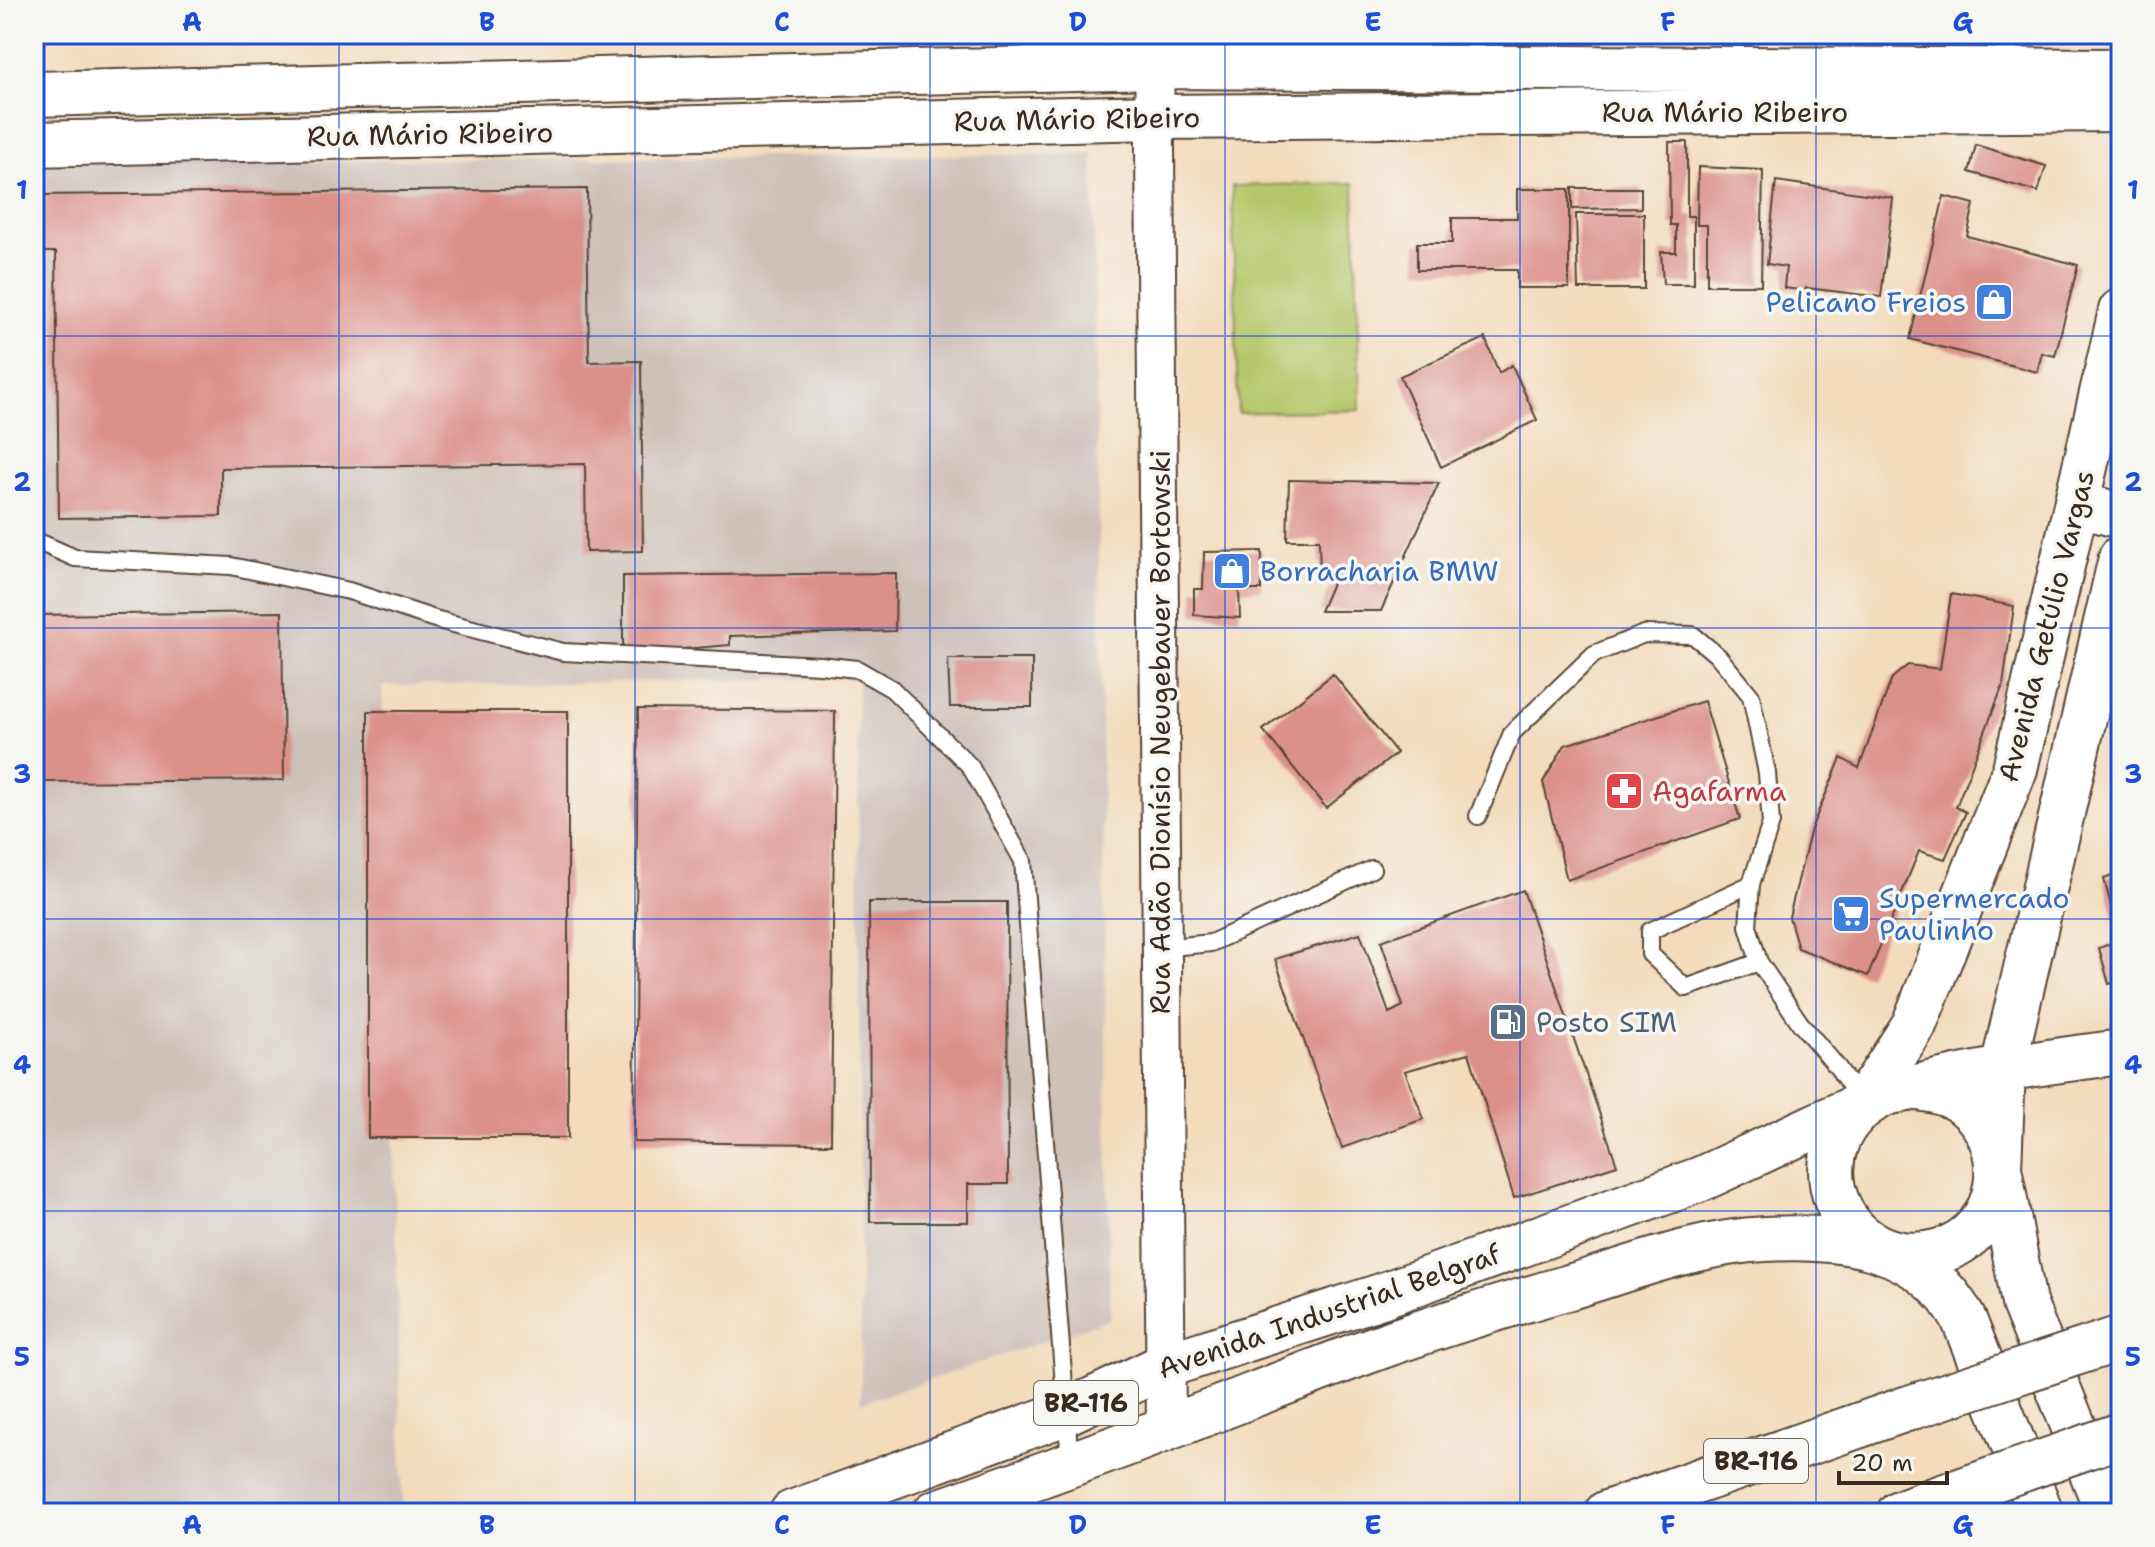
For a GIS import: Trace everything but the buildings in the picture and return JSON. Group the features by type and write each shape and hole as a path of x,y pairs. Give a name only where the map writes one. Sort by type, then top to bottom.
{"main road":[{"name":"Rua Mário Ribeiro","path":"34,94 1155,50 2121,71"},
{"path":"173,141 176,90"},
{"name":"Rua Mário Ribeiro","path":"34,144 1157,117 2121,109"},
{"name":"Avenida Getúlio Vargas","path":"1863,1104 1914,1025 2015,769 2121,311"},
{"path":"2077,504 2121,516"},
{"name":"Avenida Getúlio Vargas","path":"2115,1513 2101,1495 2024,1303 1999,1169 2003,1068 2121,558"},
{"path":"2015,769 2071,782"},
{"path":"2041,1513 1964,1320 1952,1298 1933,1278 1866,1241 1847,1222 1835,1199 1830,1174 1834,1147 1845,1124 1863,1104 1887,1092 2003,1068 2121,1052"},
{"path":"1890,1252 1916,1255 1942,1250 1966,1238 1984,1219 1996,1195 1999,1169 1995,1144 1983,1122 1965,1104 1942,1092 1915,1088"},
{"name":"Avenida Industrial Belgraf","path":"792,1513 1065,1413 1164,1366 1381,1296 1701,1179 1863,1104"},
{"name":"Avenida Industrial Belgraf","path":"935,1513 1397,1340 1704,1248 1764,1239 1832,1240 1890,1252"},
{"name":"BR-116","path":"1607,1513 2121,1338"},
{"path":"1915,1507 2121,1435"}],"street":[{"name":"Rua Adão Dionísio Neugebauer Bortowski","path":"1155,50 1166,1429"}],"lane":[{"path":"34,540 75,558 231,566 349,591 438,620 563,652 857,669 892,689 970,766 1023,861 1070,1464"},
{"path":"1478,816 1512,733 1594,654 1644,634 1693,635 1719,657 1751,696 1767,773 1771,823 1751,884 1748,926 1759,962 1800,1023 1863,1104"},
{"path":"1161,948 1211,943 1372,869"},
{"path":"1751,884 1650,931 1650,954 1686,988 1759,962"}],"shaded area":[{"path":"1093,154 1110,1319 861,1403 858,678 382,686 403,1513 34,1513 34,164"}],"green space":[{"path":"1354,183 1360,410 1238,413 1232,186"}],"place":[{"name":"Pelicano Freios","path":"1994,302"},
{"name":"Borracharia BMW","path":"1232,571"},
{"name":"Agafarma","path":"1624,791"},
{"name":"Supermercado Paulinho","path":"1851,914"},
{"name":"Posto SIM","path":"1508,1022"}]}
